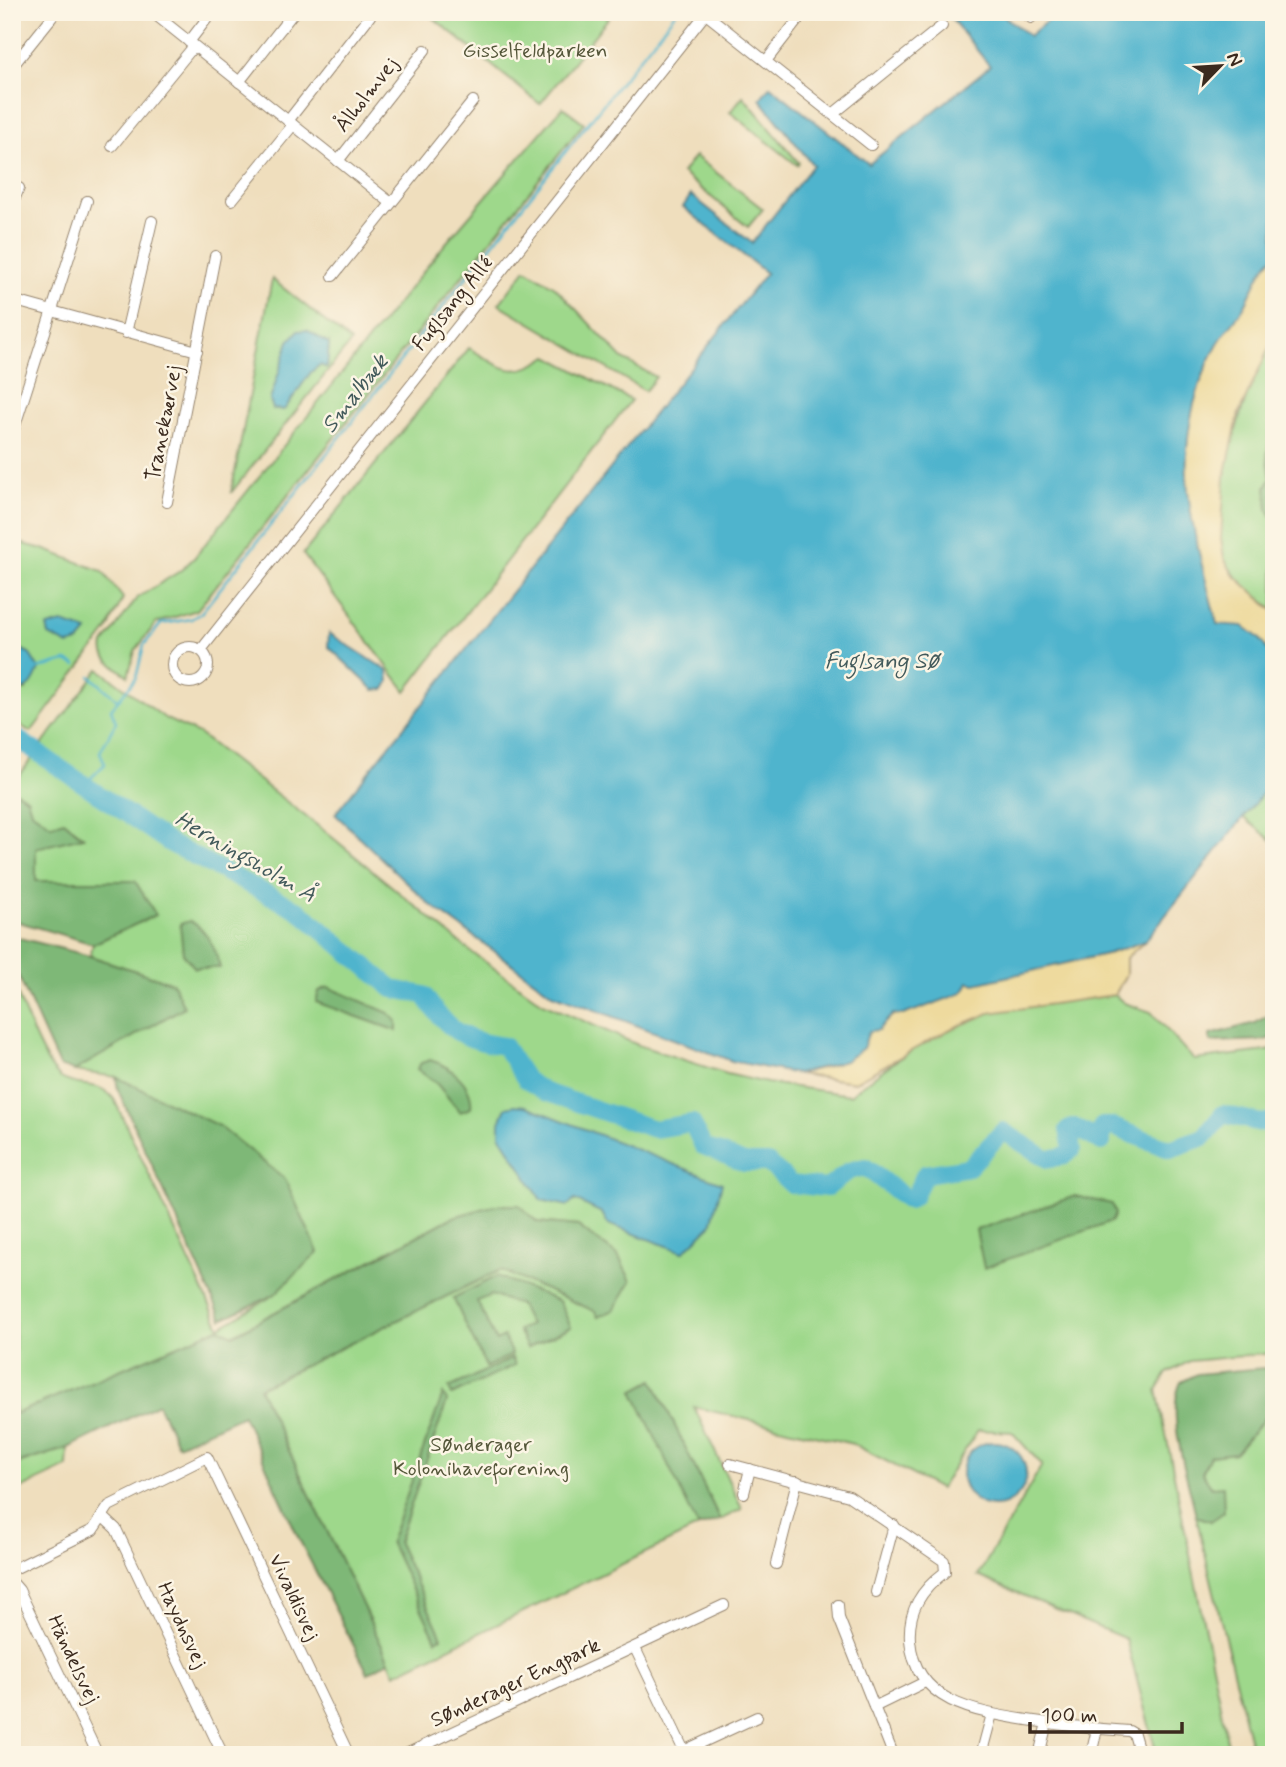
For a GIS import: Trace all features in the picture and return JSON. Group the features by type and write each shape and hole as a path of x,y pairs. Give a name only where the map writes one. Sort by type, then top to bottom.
{"street":[{"path":"12,67 56,12"},
{"name":"Ålholmvej","path":"152,12 391,203"},
{"path":"112,146 192,44 212,12"},
{"path":"239,82 294,12"},
{"path":"766,61 804,12"},
{"path":"707,13 871,145"},
{"name":"Fuglsang Allé","path":"201,650 707,13"},
{"path":"232,200 370,16"},
{"path":"832,114 942,26"},
{"name":"Ålholmvej","path":"338,161 425,50"},
{"path":"333,276 473,101"},
{"path":"12,205 19,188"},
{"path":"12,435 87,201"},
{"path":"126,333 152,221"},
{"name":"Tranekærvej","path":"167,502 215,256"},
{"name":"Tranekærvej","path":"12,300 197,351"},
{"name":"Vivaldisvej","path":"102,1516 109,1506 207,1457 349,1755"},
{"path":"730,1464 849,1496 937,1555 946,1567 920,1595 910,1624 911,1651 925,1682 949,1701 992,1714 1129,1731 1134,1734 1140,1755"},
{"path":"744,1493 750,1469"},
{"path":"776,1564 797,1481"},
{"path":"12,1570 93,1530 102,1516"},
{"name":"Haydnsvej","path":"102,1516 117,1529 223,1755"},
{"path":"876,1592 894,1525"},
{"name":"Händelsvej","path":"12,1582 19,1590 97,1755"},
{"name":"Sønderager Engpark","path":"409,1754 724,1605"},
{"path":"838,1605 839,1618 891,1749"},
{"path":"635,1648 682,1753 757,1717"},
{"path":"874,1707 925,1682"},
{"path":"981,1755 992,1714"},
{"path":"1039,1755 1048,1723"},
{"path":"1091,1755 1097,1729"}],"green space":[{"name":"Gisselfeldparken","path":"426,12 613,12 540,104"},
{"path":"743,96 799,163 797,165 730,112"},
{"path":"563,107 584,123 197,610 156,623 135,651 128,676 115,666 107,659 103,650 104,644 137,598 180,571 194,558 446,243"},
{"path":"695,156 763,209 748,227 682,173"},
{"path":"526,269 555,287 623,359 656,377 645,391 499,304"},
{"path":"272,279 351,342 231,493","holes":["329,344 327,367 320,364 311,372 284,410"]},
{"path":"1274,338 1274,610 1229,568 1220,539 1220,512 1224,481 1241,414 1263,357"},
{"path":"469,348 499,366 516,370 536,364 548,356 631,400 406,691 303,554"},
{"path":"1274,405 1274,520 1268,510 1266,488 1271,478 1267,457"},
{"path":"12,541 43,549 102,571 123,598 107,631 31,732 12,720 12,691 26,690 29,653 12,645"},
{"name":"Sønderager Kolonihaveforening","path":"99,669 166,719 199,734 327,833 470,951 543,1003 638,1045 727,1074 767,1083 850,1095 916,1048 969,1020 1016,1007 1115,995 1124,1003 1151,1012 1194,1060 1274,1050 1274,1353 1190,1361 1167,1373 1157,1390 1230,1755 1157,1755 1126,1639 978,1576 1042,1465 1012,1432 978,1430 940,1489 853,1444 694,1407 742,1509 720,1520 653,1381 634,1391 699,1527 395,1674 259,1388 500,1270 595,1311 598,1317 631,1281 618,1256 578,1226 537,1222 519,1205 453,1217 232,1335 219,1328 15,1414 12,981 40,1047 54,1071 68,1081 101,1089 114,1099 220,1327 274,1295 116,1077 74,1071 184,1007 173,983 90,956 93,944 155,915 135,881 36,881 36,848 83,836 64,821 51,825 31,811 27,798 12,790 12,785"},
{"path":"1274,779 1274,842 1243,817"},
{"path":"12,790 27,798 31,811 51,825 64,821 83,837 36,848 36,881 135,881 156,915 93,944 12,920"},
{"path":"190,921 201,929 210,941 220,968 195,968 183,954 180,924"},
{"path":"12,936 90,956 173,983 184,1007 74,1071 59,1066 12,962"},
{"path":"328,987 389,1013 397,1021 397,1031 316,1002 319,991"},
{"path":"1274,1012 1274,1036 1266,1040 1210,1042 1210,1035 1255,1023"},
{"path":"430,1060 446,1067 460,1078 469,1092 471,1108 460,1112 437,1084 417,1069 421,1063"},
{"path":"116,1077 219,1126 285,1179 318,1252 274,1295 222,1319 118,1090"},
{"path":"1075,1196 1112,1204 1115,1213 1112,1221 984,1268 976,1230"},
{"path":"496,1205 519,1205 537,1222 578,1226 618,1256 631,1281 614,1310 598,1317 595,1311 500,1270 259,1388 389,1661 368,1673 300,1541 243,1415 178,1445 158,1404 68,1448 16,1464 12,1455 12,1409 15,1414 219,1328 233,1335 453,1217"},
{"path":"497,1276 559,1301 571,1327 527,1348 518,1330 530,1325 520,1305 491,1295 477,1301 496,1341 504,1337 512,1355 486,1367 453,1298"},
{"path":"512,1358 515,1365 452,1395 449,1388"},
{"path":"1274,1367 1274,1407 1235,1453 1210,1456 1202,1473 1211,1487 1223,1486 1224,1512 1211,1521 1196,1516 1177,1429 1177,1396 1181,1382 1197,1374"},
{"path":"653,1380 720,1520 699,1527 696,1523 633,1391"},
{"path":"443,1394 447,1401 398,1543 442,1637 436,1640 390,1542"},
{"path":"1274,1407 1274,1755 1253,1755 1196,1516 1211,1521 1211,1487 1202,1473 1210,1456 1235,1453"},
{"path":"68,1448 67,1467 12,1493 12,1466"}],"sand":[{"path":"1274,256 1274,337 1239,413 1225,477 1221,538 1224,558 1233,574 1274,611 1274,660 1271,655 1217,624 1192,517 1187,484 1187,450 1191,416 1201,382 1217,345 1242,310 1260,274"},
{"path":"1145,941 1126,958 1126,974 1115,995 990,1013 949,1030 855,1082 798,1074 841,1062 864,1042 869,1030 878,1028 897,1013 952,994 969,982 975,983 1110,953"}],"water":[{"name":"Fuglsang Sø","path":"946,12 999,12 1029,36 1058,12 1274,12 1274,256 1260,274 1242,310 1217,345 1201,382 1191,416 1187,484 1199,551 1217,624 1243,626 1259,638 1274,660 1274,779 1145,941 1110,953 975,984 969,982 965,990 957,995 903,1015 893,1014 878,1030 869,1031 863,1048 845,1061 797,1074 732,1061 553,994 428,903 335,814 766,273 683,207 691,195 752,243 813,165 760,99 770,86 869,164 990,66"},
{"path":"307,330 329,344 327,368 320,365 311,372 284,410 273,409 270,400 289,341 298,331"},
{"path":"62,623 88,631 79,642 68,645 49,635 47,627"},
{"path":"329,633 388,671 389,682 385,689 374,690 328,646"},
{"path":"12,645 29,653 39,669 30,686 12,691"},
{"path":"526,1106 722,1183 711,1225 683,1252 608,1224 602,1213 575,1200 568,1206 541,1200 500,1135 500,1122 506,1107"},
{"path":"988,1442 1000,1442 1017,1451 1024,1462 1024,1486 1017,1497 1000,1506 988,1506 976,1501 967,1492 962,1480 962,1468 967,1456 976,1447"}],"waterway":[{"name":"Smalbæk","path":"85,784 105,764 100,752 116,722 111,709 136,678 144,645 161,624 191,619 201,613 676,12"},
{"path":"37,669 66,661 76,665"},
{"path":"90,676 118,700"},
{"name":"Herningsholm Å","path":"12,735 171,844 298,910 393,989 424,995 457,1032 477,1041 504,1046 526,1080 545,1092 654,1129 692,1123 703,1146 744,1163 768,1163 791,1184 827,1188 849,1171 865,1167 908,1200 914,1196 925,1174 969,1167 1003,1131 1047,1159 1064,1156 1072,1149 1068,1130 1074,1127 1102,1142 1102,1126 1111,1126 1170,1149 1204,1137 1223,1114 1261,1123 1274,1121"}]}
